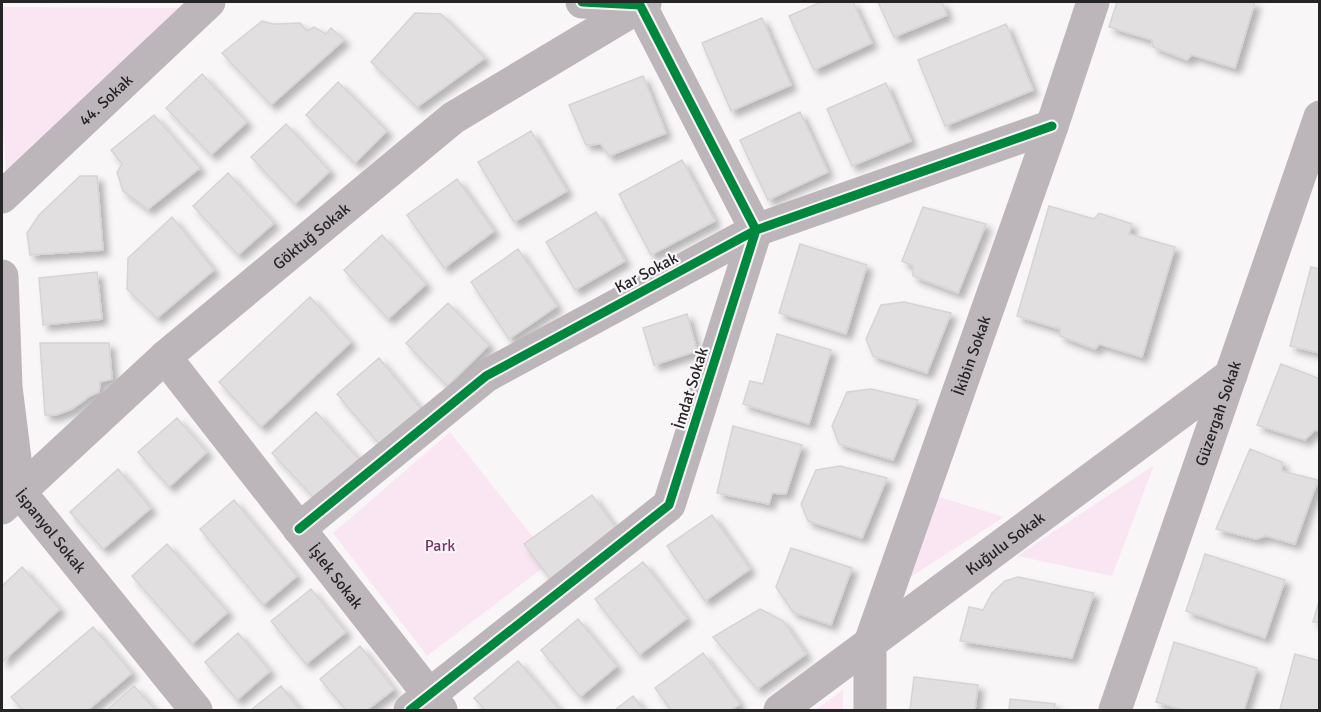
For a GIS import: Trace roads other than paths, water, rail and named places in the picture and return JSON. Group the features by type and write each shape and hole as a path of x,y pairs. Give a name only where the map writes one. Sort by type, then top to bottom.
{"street":[{"name":"44. Sokak","path":"2,197 209,2"},
{"path":"582,2 644,3 756,230"},
{"name":"İkibin Sokak","path":"870,711 870,643 1053,126 1093,2"},
{"name":"Göktuğ Sokak","path":"10,499 165,357 453,118 644,3"},
{"name":"Kar Sokak","path":"299,529 486,376 756,230 1053,126"},
{"name":"Güzergah Sokak","path":"1115,711 1317,131"},
{"name":"İmdat Sokak","path":"426,706 669,505 756,230"},
{"name":"İspanyol Sokak","path":"2,276 10,499 196,711"},
{"name":"İşlek Sokak","path":"165,357 299,529 426,706"},
{"name":"Kuğulu Sokak","path":"780,711 1231,375"}],"park label":[{"name":"Park","path":"440,545"}]}
